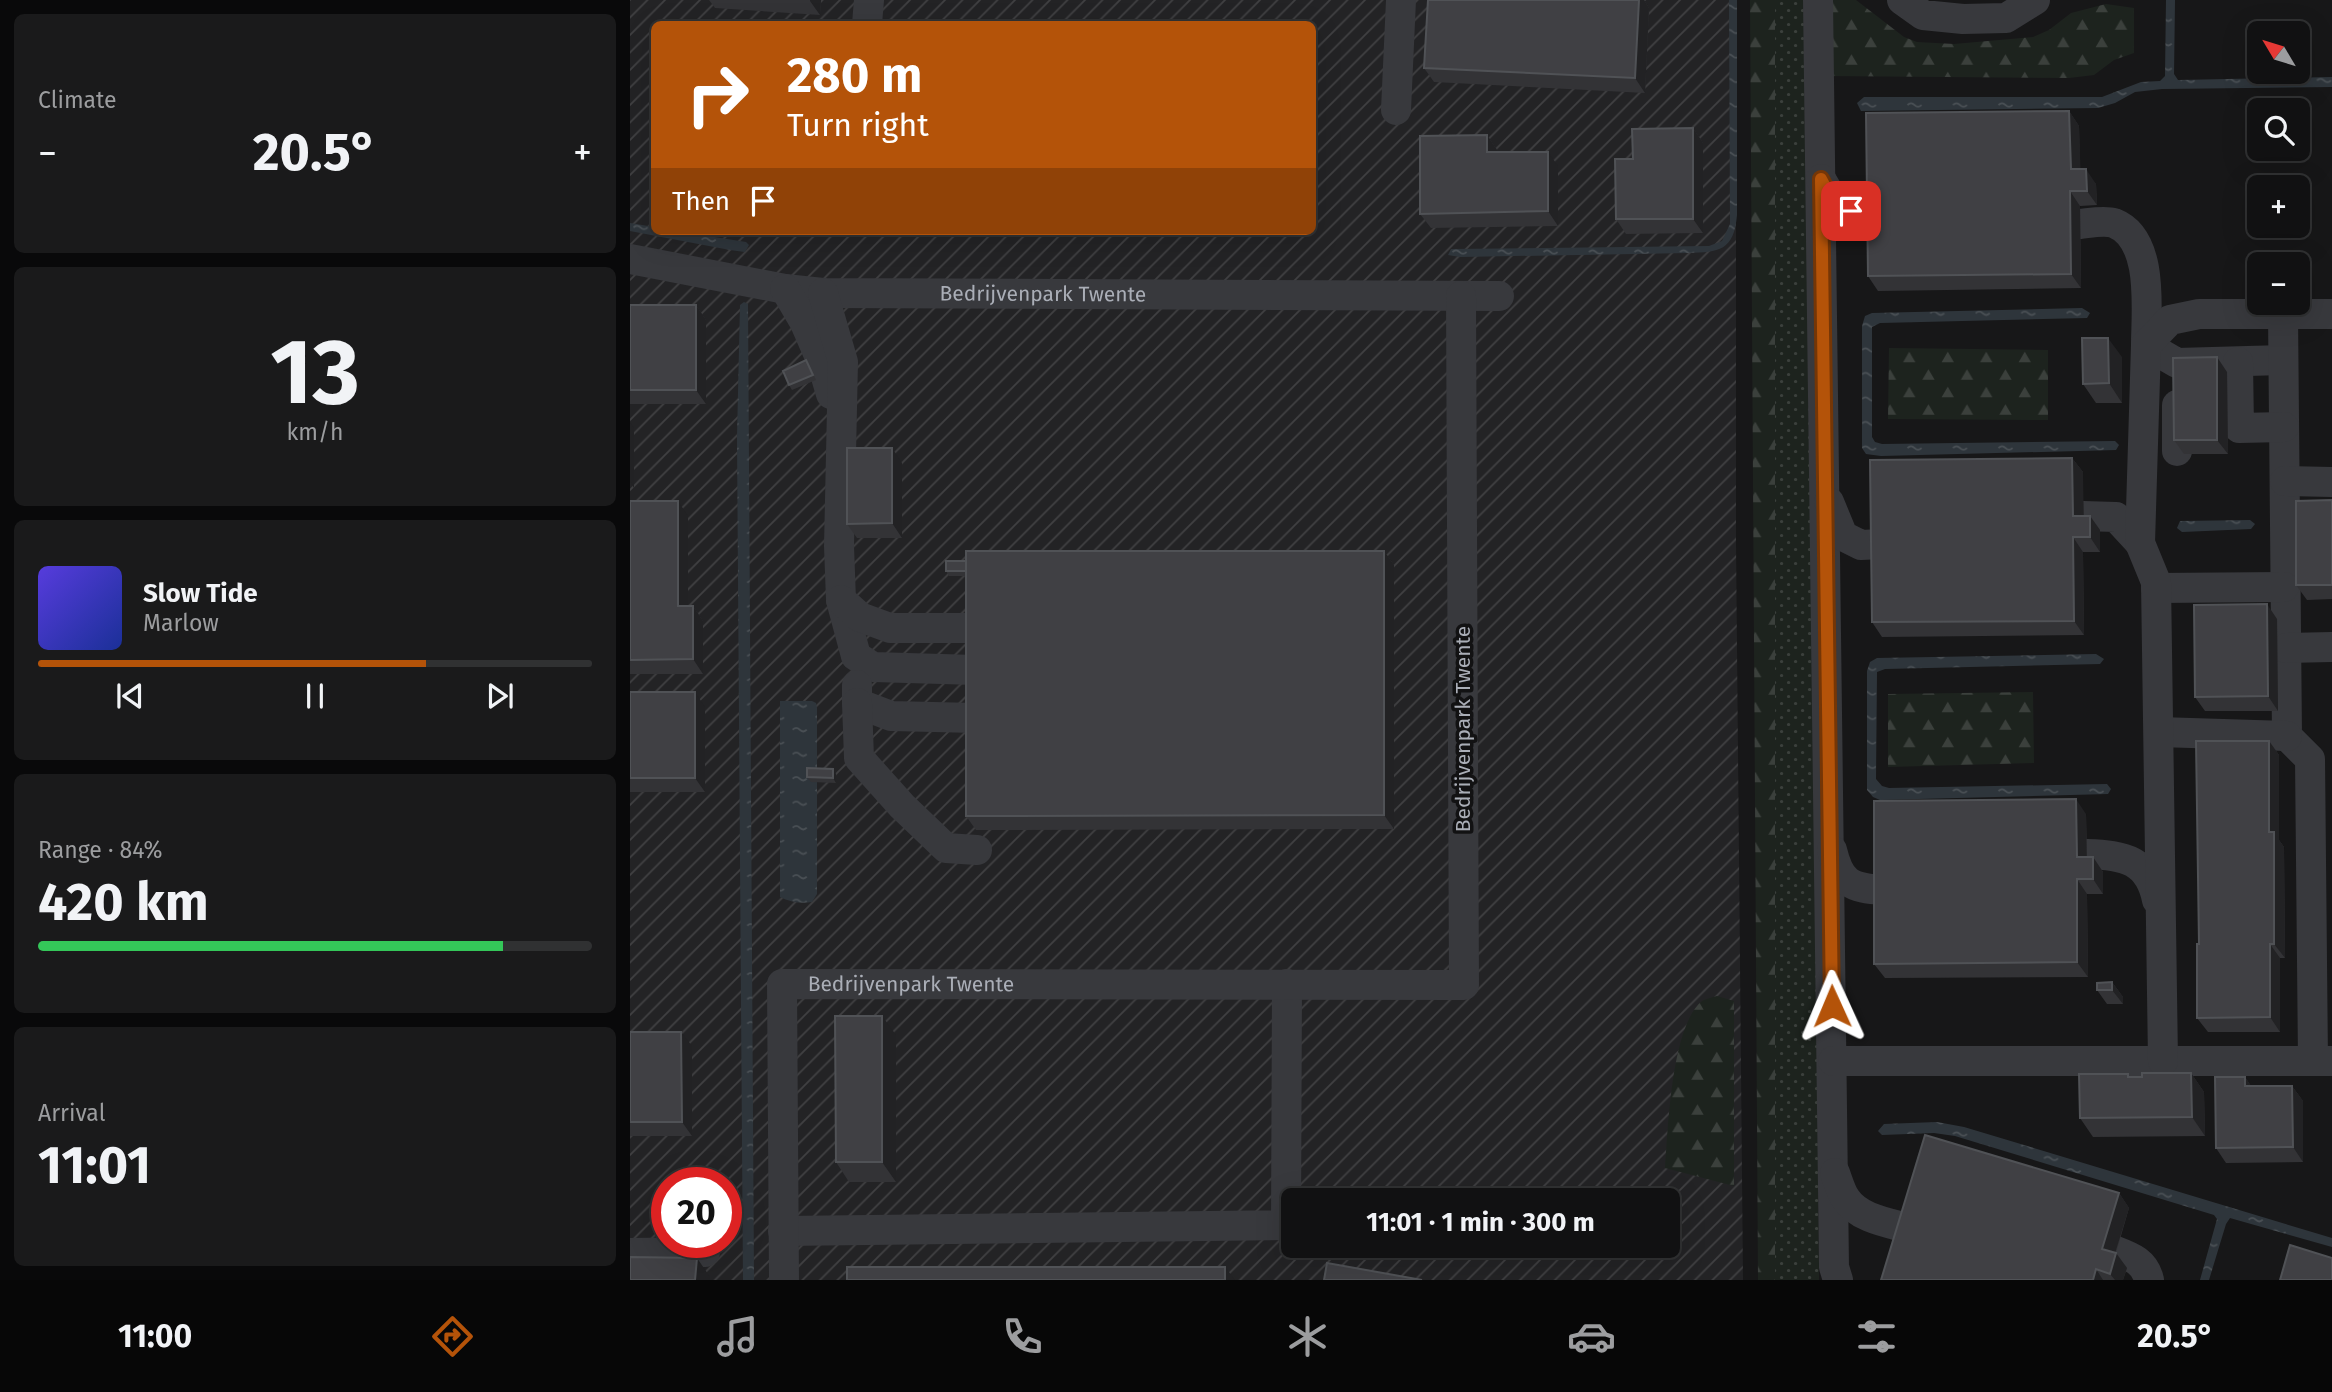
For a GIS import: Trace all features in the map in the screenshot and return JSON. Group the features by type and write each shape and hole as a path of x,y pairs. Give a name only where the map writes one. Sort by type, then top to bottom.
{"street":[{"path":"867,21 869,0"},
{"path":"1396,110 1401,0"},
{"path":"1818,0 1834,1267 1838,1280"},
{"path":"1902,0 1923,15 1963,19 2006,18 2035,0"},
{"path":"1821,179 1834,203 1851,211 1878,211"},
{"path":"2080,224 2114,223 2131,236 2147,278 2140,543"},
{"name":"Bedrijvenpark Twente","path":"630,259 785,289 823,293 1499,296"},
{"path":"785,289 805,323 821,360 841,424"},
{"path":"823,293 843,362 841,600 856,656 859,758 902,806 946,848 977,850"},
{"name":"Bedrijvenpark Twente","path":"784,1280 782,984 1464,985 1461,296"},
{"path":"2146,345 2170,320 2199,314 2247,314"},
{"path":"2310,314 2332,314"},
{"path":"2283,315 2287,736"},
{"path":"2146,345 2177,363 2283,360"},
{"path":"2238,362 2239,428 2284,428"},
{"path":"2177,363 2177,451"},
{"path":"2284,481 2332,481"},
{"path":"1825,485 1831,511 1843,536 1861,545 1881,544"},
{"path":"2083,516 2116,517 2140,543 2156,582 2163,1061"},
{"path":"2156,588 2284,587"},
{"path":"841,600 860,617 890,628 976,628"},
{"path":"2286,648 2332,647"},
{"path":"856,656 873,667 976,670"},
{"path":"857,703 891,716 976,718"},
{"path":"1833,1061 2322,1061 2321,816 2310,759 2287,736 2159,732"},
{"path":"1830,843 1837,872 1848,882 1864,889 1884,890"},
{"path":"2087,854 2127,857 2143,870 2155,888 2161,918"},
{"path":"783,1231 1286,1225 1287,984"},
{"path":"1834,1170 1846,1200 1856,1209 1868,1216 1911,1229"},
{"path":"2116,1251 2134,1258 2147,1270 2148,1280"},
{"path":"630,1253 651,1253"}],"shaded area":[{"path":"630,0 1736,0 1736,543 1743,1280 630,1280"}],"green space":[{"path":"1750,0 1775,0 1775,1280 1758,1280"},
{"path":"1775,0 1809,0 1819,1280 1775,1280"},
{"path":"1828,0 1856,0 1904,37 1917,42 1954,44 2033,37 2049,30 2071,13 2106,4 2134,8 2134,53 2114,60 2094,75 2069,78 1825,76"},
{"path":"1889,348 2048,350 2048,420 1888,419"},
{"path":"2033,692 2034,763 1888,767 1888,694"},
{"path":"1717,996 1734,1001 1734,1186 1665,1168 1677,1055 1692,1014 1702,1001"}],"water":[{"path":"1729,0 1737,0 1737,215 1728,243 1716,250 1699,253 1448,255 1451,249 1709,246 1722,241 1730,224"},
{"path":"2166,0 2175,0 2174,74 2178,80 2247,79 2247,84 2310,84 2310,77 2332,77 2332,87 2162,89 2135,92 2115,103 2098,108 1861,111 1857,103 1864,97 2102,97 2141,82 2160,81 2165,76"},
{"path":"630,223 651,226 651,235 630,231"},
{"path":"651,235 701,235 746,242 749,245 745,252"},
{"path":"744,302 748,304 754,1280 743,1280 737,437 740,305"},
{"path":"2082,308 2090,313 2087,318 1880,323 1872,327 1872,437 1875,442 1882,444 2115,441 2119,445 2116,450 1881,456 1866,454 1862,448 1862,326 1865,316 1872,313"},
{"path":"2250,520 2255,524 2251,529 2182,532 2177,528 2180,521"},
{"path":"2096,654 2104,659 2100,664 1885,669 1877,672 1876,779 1882,786 1889,788 2107,784 2111,789 2108,794 1880,800 1867,790 1867,671 1870,662 1877,658"},
{"path":"780,701 812,701 817,708 817,894 812,902 796,902 780,897"},
{"path":"1937,1122 1964,1127 2332,1238 2332,1247 2230,1218 2209,1280 2200,1280 2217,1219 2214,1215 1955,1136 1934,1133 1882,1135 1878,1131 1884,1124"}],"building":[{"path":"1428,0 1639,0 1635,78 1424,68"},
{"path":"2069,111 2071,169 2086,169 2087,191 2070,191 2071,274 1868,276 1866,113"},
{"path":"1693,128 1693,219 1616,219 1615,159 1633,159 1632,129"},
{"path":"1487,135 1487,152 1548,152 1548,211 1420,214 1420,136"},
{"path":"630,305 696,305 696,390 630,390"},
{"path":"2082,338 2108,338 2109,383 2083,384"},
{"path":"2217,357 2217,440 2174,440 2173,358"},
{"path":"806,360 813,375 789,385 783,371"},
{"path":"847,448 892,448 892,523 847,524"},
{"path":"2072,458 2073,516 2090,516 2090,537 2073,537 2074,621 1872,622 1870,460"},
{"path":"2332,500 2332,585 2296,585 2296,501"},
{"path":"630,501 678,501 678,606 693,606 693,659 630,660"},
{"path":"966,551 1384,551 1384,815 966,816"},
{"path":"946,561 966,561 966,571 946,571"},
{"path":"2267,604 2268,696 2195,697 2194,605"},
{"path":"630,692 695,692 695,778 630,778"},
{"path":"2196,741 2269,741 2269,832 2274,832 2274,944 2270,944 2270,1017 2197,1018 2199,944"},
{"path":"807,768 833,769 833,778 807,777"},
{"path":"2076,799 2077,857 2093,857 2093,879 2077,879 2077,962 1874,964 1874,801"},
{"path":"2112,982 2112,990 2097,990 2097,983"},
{"path":"835,1016 882,1016 882,1162 836,1162"},
{"path":"630,1032 681,1032 682,1122 630,1122"},
{"path":"2142,1073 2191,1073 2192,1117 2080,1118 2079,1074 2128,1074 2128,1077 2142,1077"},
{"path":"2215,1077 2245,1077 2245,1086 2292,1086 2293,1147 2216,1148"},
{"path":"1925,1135 2119,1193 2102,1249 2116,1253 2110,1274 2096,1269 2093,1280 1881,1280"},
{"path":"2290,1245 2332,1258 2332,1280 2280,1280"},
{"path":"630,1257 697,1258 695,1280 630,1280"},
{"path":"1327,1263 1422,1280 1324,1280"},
{"path":"847,1267 1225,1267 1225,1280 847,1280"}],"route":[{"path":"1832,1006 1821,179 1834,203 1851,211"}]}
